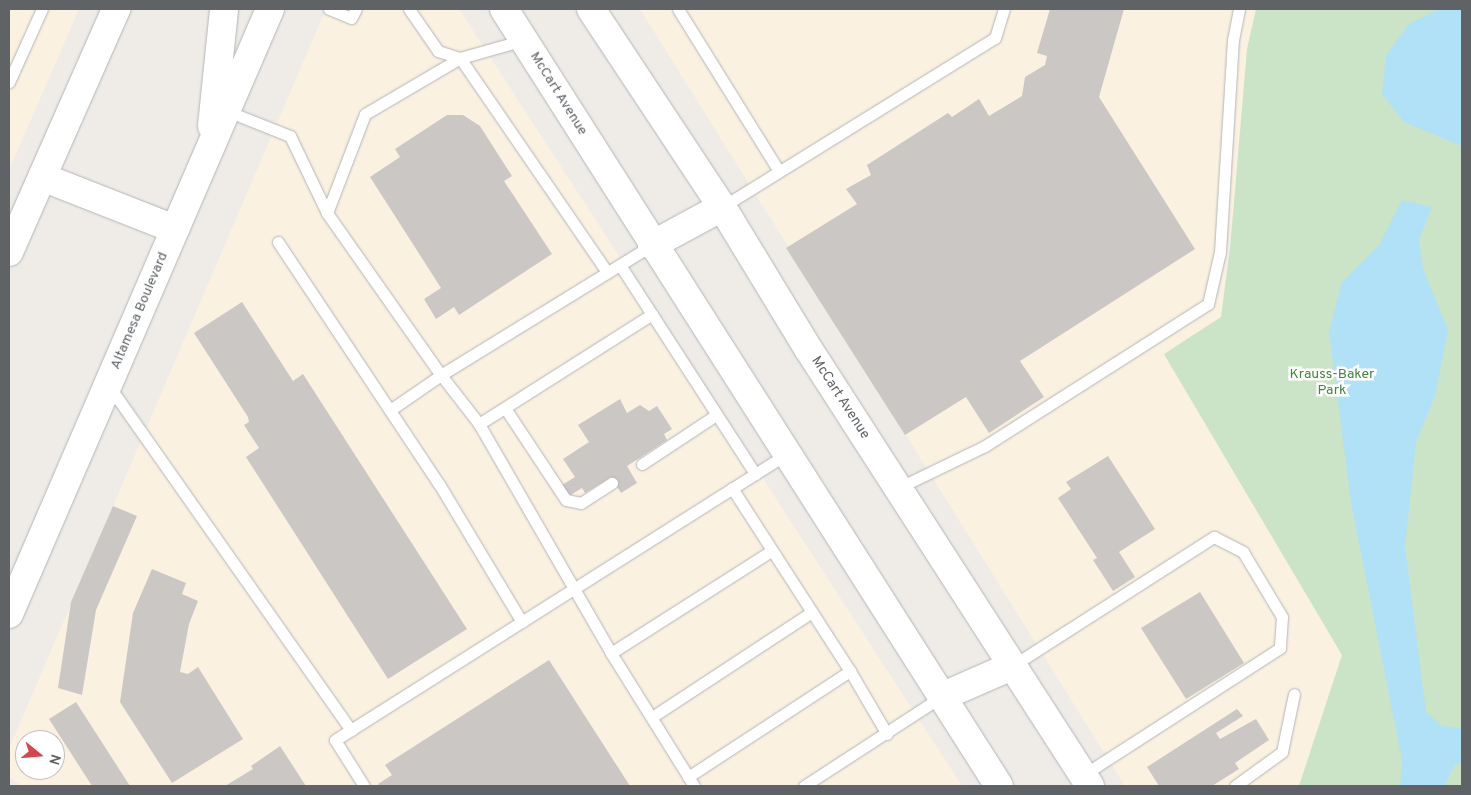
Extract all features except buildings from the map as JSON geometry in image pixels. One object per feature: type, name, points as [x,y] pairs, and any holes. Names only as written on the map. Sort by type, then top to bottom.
[{"type":"main road","points":[[9,252],[116,9]]},
{"type":"main road","points":[[210,150],[224,9]]},
{"type":"main road","name":"Altamesa Boulevard","points":[[9,614],[270,9]]},
{"type":"main road","name":"McCart Avenue","points":[[504,9],[786,455],[999,786]]},
{"type":"main road","name":"McCart Avenue","points":[[591,9],[722,207],[809,350],[1087,780]]},
{"type":"main road","points":[[42,177],[175,229]]},
{"type":"main road","points":[[652,244],[722,207]]},
{"type":"main road","points":[[941,696],[1012,666]]},
{"type":"lane","points":[[9,82],[42,9]]},
{"type":"lane","points":[[329,9],[350,18],[356,9]]},
{"type":"lane","points":[[410,9],[438,51],[460,58],[607,272]]},
{"type":"lane","points":[[678,9],[779,171]]},
{"type":"lane","points":[[722,207],[995,38],[1004,9]]},
{"type":"lane","points":[[898,488],[984,446],[1208,304],[1220,252],[1233,40],[1240,9]]},
{"type":"lane","points":[[327,213],[365,114],[460,58],[524,40]]},
{"type":"lane","points":[[227,110],[290,136],[327,213],[441,375],[479,424],[611,653],[691,781],[850,671]]},
{"type":"lane","points":[[278,242],[390,410],[522,622]]},
{"type":"lane","points":[[390,410],[441,375],[652,244]]},
{"type":"lane","points":[[620,265],[755,474]]},
{"type":"lane","points":[[479,424],[652,314]]},
{"type":"lane","points":[[108,385],[351,730]]},
{"type":"lane","points":[[505,408],[566,500],[582,503],[612,483]]},
{"type":"lane","points":[[642,464],[716,415]]},
{"type":"lane","points":[[364,786],[335,740],[786,455]]},
{"type":"lane","points":[[732,488],[850,671],[887,734]]},
{"type":"lane","points":[[1012,666],[1214,537],[1243,552],[1282,616],[1280,648],[1087,780]]},
{"type":"lane","points":[[611,653],[771,551]]},
{"type":"lane","points":[[652,716],[812,612]]},
{"type":"lane","points":[[1235,786],[1282,752],[1294,694]]},
{"type":"lane","points":[[804,786],[887,734],[941,696]]},
{"type":"shaded area","points":[[9,9],[79,9],[9,170]]},
{"type":"shaded area","points":[[326,9],[459,9],[962,786],[24,786],[9,778],[9,749],[15,735],[15,780],[65,780],[65,730],[17,730]]},
{"type":"shaded area","points":[[640,9],[1257,9],[1221,317],[1164,355],[1342,655],[1299,786],[1125,786]]},
{"type":"green space","name":"Krauss-Baker Park","points":[[1256,9],[1462,9],[1462,786],[1299,786],[1342,655],[1164,354],[1221,317],[1230,249],[1247,49]]},
{"type":"water","points":[[1439,9],[1462,9],[1462,146],[1404,122],[1382,94],[1386,55],[1409,24]]},
{"type":"water","points":[[1402,200],[1432,207],[1419,240],[1423,269],[1448,330],[1435,396],[1416,442],[1405,546],[1426,712],[1442,726],[1462,728],[1462,762],[1455,765],[1444,786],[1400,786],[1402,760],[1351,503],[1329,331],[1342,282],[1379,245]]}]
